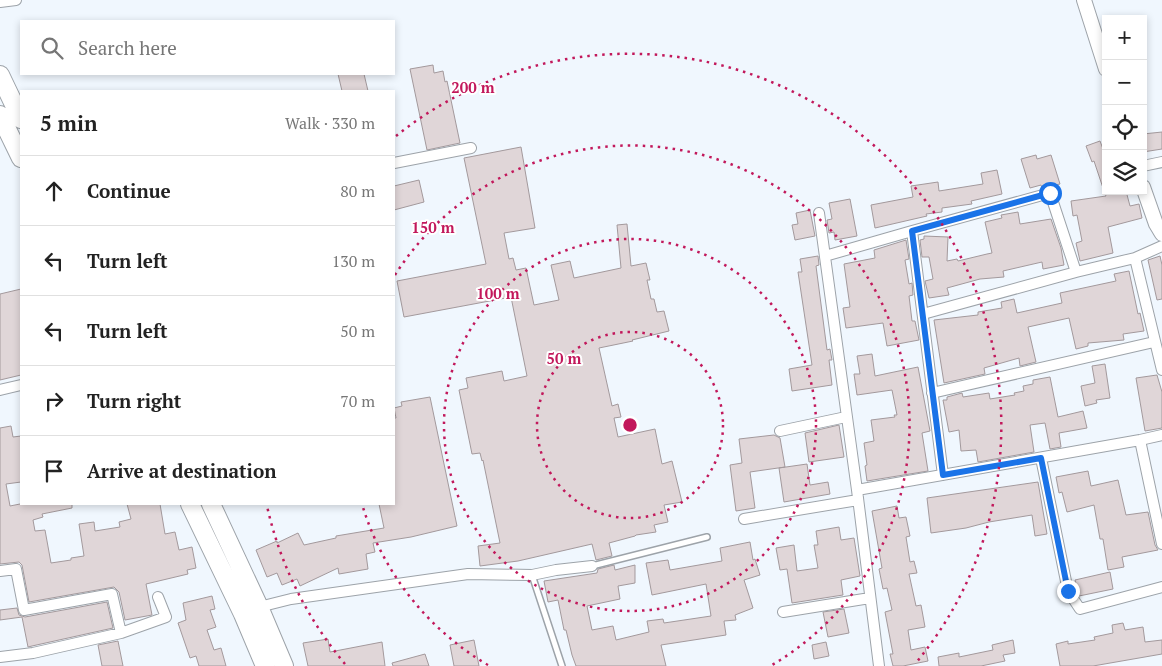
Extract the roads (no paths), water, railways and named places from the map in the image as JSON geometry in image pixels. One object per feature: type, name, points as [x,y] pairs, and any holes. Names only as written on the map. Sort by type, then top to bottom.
[{"type":"highway","points":[[0,75],[18,111]]},
{"type":"highway","points":[[0,115],[20,156]]},
{"type":"highway","points":[[190,505],[243,614],[265,666]]},
{"type":"highway","points":[[211,505],[284,666]]},
{"type":"highway","points":[[243,614],[259,607]]},
{"type":"street","points":[[0,2],[16,0]]},
{"type":"street","points":[[1084,0],[1103,60]]},
{"type":"street","points":[[395,163],[471,148]]},
{"type":"street","points":[[1147,165],[1162,162]]},
{"type":"street","points":[[825,256],[1050,193],[1076,272]]},
{"type":"street","points":[[1146,195],[1156,224],[1162,234]]},
{"type":"street","points":[[819,213],[879,666]]},
{"type":"street","points":[[912,231],[943,475]]},
{"type":"street","points":[[923,314],[1076,272],[1136,258],[1162,246]]},
{"type":"street","points":[[1136,258],[1162,370]]},
{"type":"street","points":[[932,393],[1154,342]]},
{"type":"street","points":[[0,390],[20,385]]},
{"type":"street","points":[[780,431],[846,417]]},
{"type":"street","points":[[744,519],[943,475],[1162,435]]},
{"type":"street","points":[[1140,440],[1162,544]]},
{"type":"street","points":[[1041,458],[1068,591],[1080,610],[1162,587]]},
{"type":"street","points":[[259,607],[291,599],[468,574],[532,575],[592,566]]},
{"type":"street","points":[[0,571],[16,569],[24,610],[112,594],[122,634]]},
{"type":"street","points":[[0,657],[33,653],[122,634],[166,618],[158,597]]},
{"type":"street","points":[[783,612],[870,598]]},
{"type":"lane","points":[[592,566],[707,537]]},
{"type":"lane","points":[[532,575],[562,666]]}]
